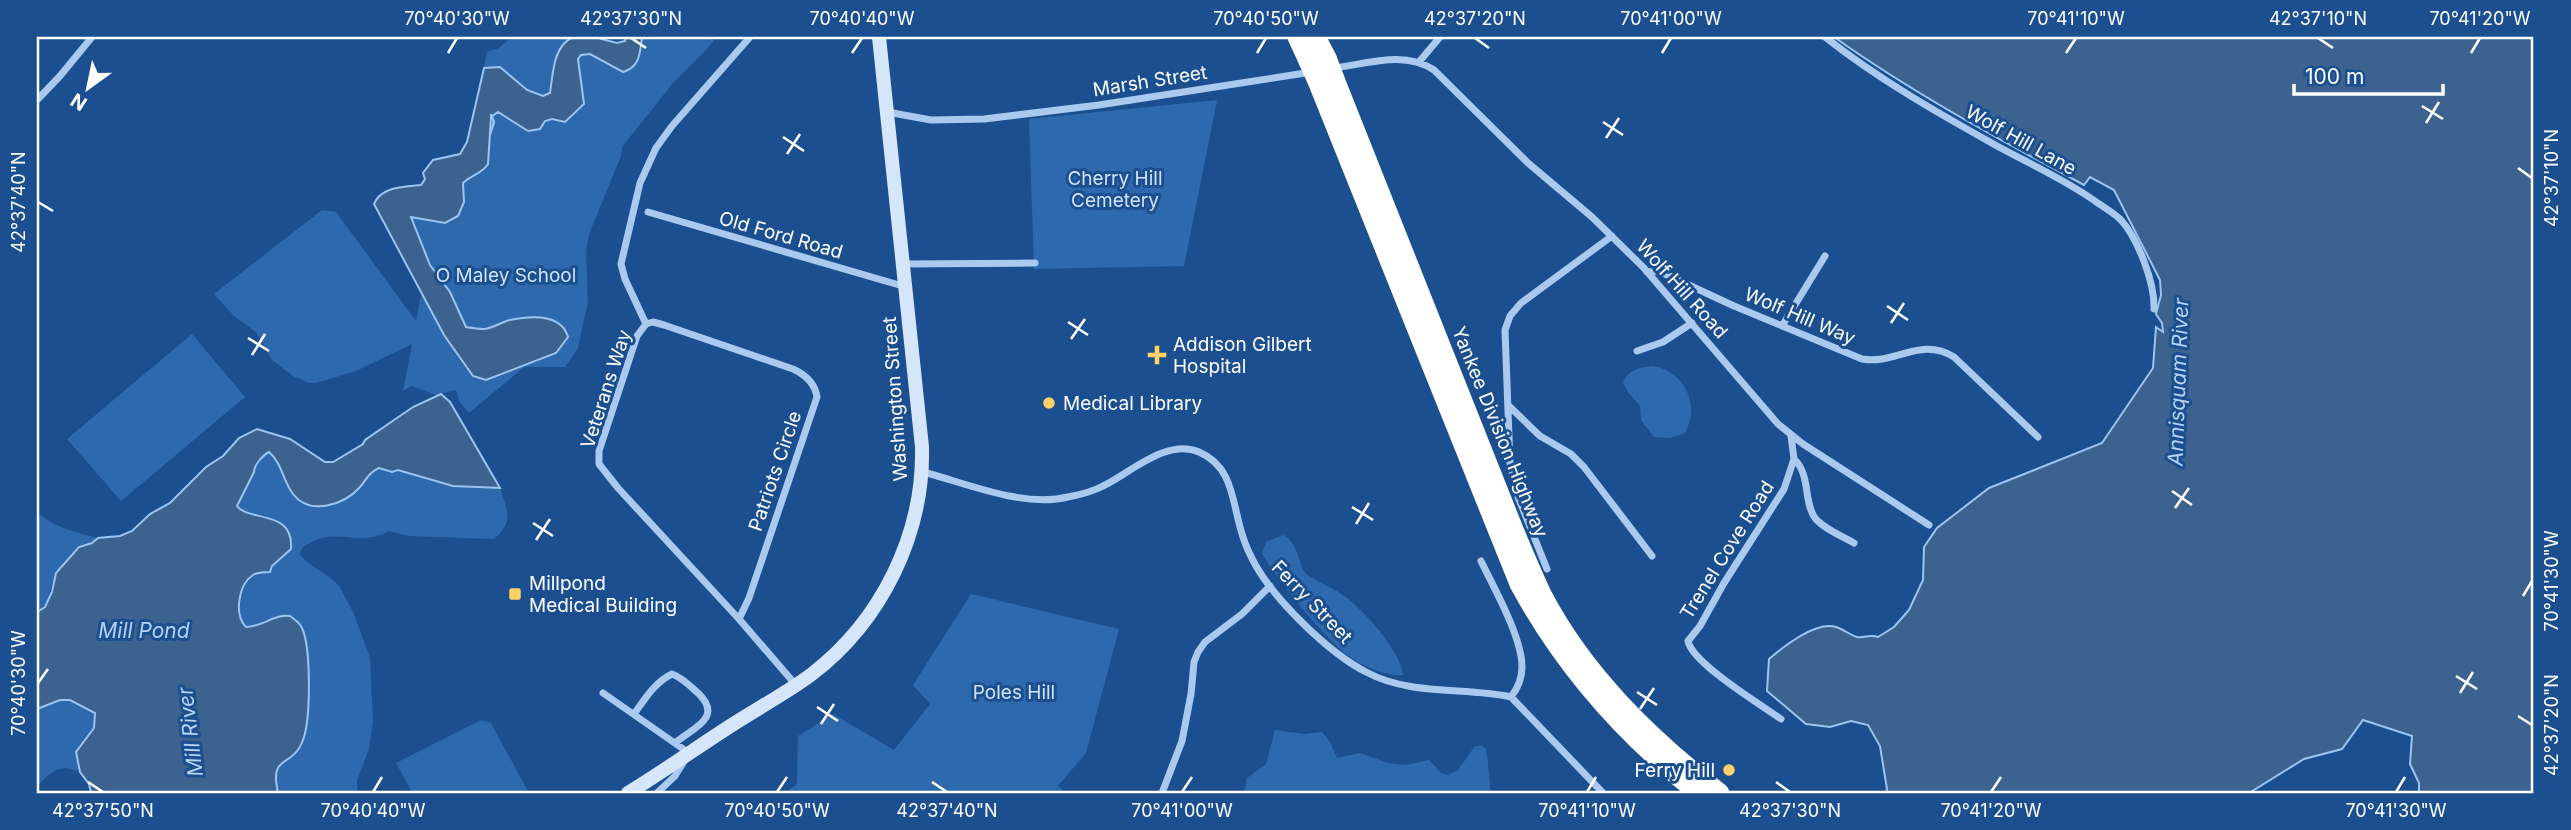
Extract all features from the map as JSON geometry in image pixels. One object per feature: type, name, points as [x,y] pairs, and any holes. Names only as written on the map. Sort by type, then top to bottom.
[{"type":"highway","name":"Yankee Division Highway","points":[[1297,37],[1317,60],[1326,80],[1543,595],[1573,644],[1611,694],[1660,743],[1720,793]]},
{"type":"highway","name":"Yankee Division Highway","points":[[1316,37],[1317,60]]},
{"type":"highway","name":"Yankee Division Highway","points":[[1326,80],[1504,552],[1528,600],[1567,661],[1613,717],[1650,753],[1698,793]]},
{"type":"main road","name":"Washington Street","points":[[628,793],[811,675],[855,636],[881,599],[908,541],[921,490],[921,434],[878,37]]},
{"type":"street","points":[[37,100],[92,37]]},
{"type":"street","name":"Veterans Way","points":[[739,619],[627,498],[599,464],[599,451],[637,336],[646,324],[621,264],[640,183],[656,148],[672,126],[750,37]]},
{"type":"street","points":[[1419,62],[1440,37]]},
{"type":"street","name":"Wolf Hill Lane","points":[[1825,37],[1907,94],[2067,183],[2115,215],[2124,225],[2147,271],[2155,298],[2154,309]]},
{"type":"street","name":"Marsh Street","points":[[885,111],[932,120],[984,119],[1099,105],[1399,59],[1419,62]]},
{"type":"street","name":"Wolf Hill Road","points":[[1419,62],[1439,74],[1528,163],[1612,236],[1692,323],[1768,414],[1791,435],[1929,525]]},
{"type":"street","name":"Old Ford Road","points":[[648,212],[906,287]]},
{"type":"street","points":[[1547,569],[1512,475],[1508,448],[1505,330],[1510,316],[1538,288],[1612,236]]},
{"type":"street","points":[[1782,326],[1825,256]]},
{"type":"street","points":[[903,264],[1035,263]]},
{"type":"street","name":"Wolf Hill Way","points":[[1647,272],[1663,273],[1734,306],[1867,360],[1928,348],[1944,352],[1954,357],[2038,437]]},
{"type":"street","name":"Patriots Circle","points":[[646,324],[653,322],[664,325],[793,369],[806,376],[816,390],[817,397],[809,422],[749,598],[739,619]]},
{"type":"street","points":[[1637,351],[1663,342],[1692,323]]},
{"type":"street","points":[[1509,406],[1540,436],[1571,454],[1584,467],[1653,556]]},
{"type":"street","name":"Trenel Cove Road","points":[[1781,719],[1702,662],[1689,649],[1688,640],[1700,626],[1724,583],[1779,499],[1794,459],[1791,435]]},
{"type":"street","name":"Ferry Street","points":[[923,472],[1018,497],[1054,500],[1096,490],[1164,452],[1181,448],[1198,451],[1222,468],[1230,485],[1243,539],[1257,567],[1270,586],[1329,647],[1366,672],[1394,683],[1426,689],[1511,697]]},
{"type":"street","points":[[1794,459],[1801,467],[1813,515],[1854,543]]},
{"type":"street","points":[[1481,561],[1519,647],[1522,668],[1517,689],[1511,697],[1603,793]]},
{"type":"street","points":[[1162,793],[1182,741],[1194,662],[1198,652],[1205,642],[1242,614],[1270,586]]},
{"type":"street","points":[[739,619],[795,684]]},
{"type":"street","points":[[634,714],[665,677],[672,674],[685,681],[706,701],[710,709],[708,716],[676,743]]},
{"type":"street","points":[[603,693],[689,753],[674,776],[657,793]]},
{"type":"green space","points":[[512,37],[573,37],[566,41],[557,54],[549,93],[542,96],[527,90],[500,67],[484,68],[487,52],[499,48]]},
{"type":"green space","name":"O Maley School","points":[[642,37],[716,37],[673,83],[622,147],[621,156],[589,234],[586,252],[588,301],[578,348],[565,367],[524,367],[469,413],[459,401],[456,390],[436,395],[411,386],[403,391],[412,344],[356,371],[309,383],[293,376],[272,360],[256,332],[234,316],[214,294],[322,210],[336,212],[416,321],[420,299],[434,271],[411,217],[445,223],[464,202],[462,183],[488,164],[491,117],[498,111],[521,125],[551,119],[565,122],[584,104],[578,59],[581,54],[590,54],[622,72],[641,51]]},
{"type":"green space","name":"Cherry Hill Cemetery","points":[[1217,100],[1184,266],[1034,269],[1029,119]]},
{"type":"green space","points":[[192,334],[245,397],[121,501],[67,439]]},
{"type":"green space","points":[[1652,366],[1673,374],[1686,390],[1691,411],[1685,433],[1670,438],[1654,437],[1641,420],[1640,406],[1623,382],[1635,370]]},
{"type":"green space","points":[[270,452],[290,490],[361,486],[364,480],[379,468],[392,472],[398,470],[453,486],[500,488],[507,509],[505,527],[494,539],[408,536],[389,531],[366,538],[325,537],[302,548],[300,555],[340,587],[354,614],[370,658],[373,721],[369,749],[357,781],[358,793],[278,793],[276,770],[294,756],[305,733],[310,687],[303,631],[299,623],[290,616],[246,627],[240,615],[241,596],[248,582],[281,559],[281,525],[266,516],[241,511],[237,506],[255,468]]},
{"type":"green space","points":[[37,512],[58,526],[98,538],[79,548],[65,563],[54,579],[47,601],[37,612]]},
{"type":"green space","points":[[1283,535],[1295,547],[1306,574],[1349,600],[1379,630],[1401,665],[1403,675],[1382,672],[1352,659],[1301,607],[1262,553],[1266,542]]},
{"type":"green space","name":"Poles Hill","points":[[971,594],[1119,629],[1086,753],[1058,786],[1066,793],[785,793],[797,784],[798,736],[833,714],[894,750],[930,704],[913,685]]},
{"type":"green space","points":[[60,700],[70,700],[95,713],[94,728],[76,752],[79,769],[59,769],[37,786],[37,709]]},
{"type":"green space","points":[[481,720],[491,723],[529,793],[412,792],[396,763]]},
{"type":"green space","points":[[1275,730],[1304,734],[1322,732],[1337,758],[1360,753],[1388,763],[1406,765],[1429,760],[1441,773],[1447,775],[1458,770],[1475,746],[1482,746],[1487,754],[1491,793],[1244,793],[1247,778],[1266,764]]},
{"type":"water","points":[[573,37],[594,37],[617,43],[625,41],[626,37],[642,37],[640,54],[633,67],[623,72],[590,54],[581,55],[578,59],[584,104],[565,122],[552,119],[545,121],[540,129],[528,131],[498,112],[491,117],[488,164],[463,183],[464,202],[458,216],[445,223],[411,217],[430,265],[450,292],[466,327],[486,329],[510,320],[544,318],[559,324],[568,337],[556,353],[486,380],[473,376],[444,335],[374,204],[377,198],[388,191],[421,185],[425,179],[423,173],[433,160],[460,154],[467,142],[484,68],[500,67],[527,90],[543,96],[550,93],[553,69],[561,47]]},
{"type":"water","name":"Annisquam River","points":[[1834,37],[2534,37],[2534,793],[2419,793],[2419,783],[2410,764],[2412,736],[2363,720],[2342,749],[2304,759],[2249,793],[1886,793],[1880,746],[1868,725],[1851,721],[1830,727],[1806,724],[1767,691],[1769,659],[1810,631],[1828,626],[1857,637],[1878,637],[1894,627],[1909,610],[1923,580],[1924,547],[1937,528],[1989,488],[2102,443],[2153,368],[2156,327],[2163,332],[2162,323],[2156,314],[2161,295],[2160,280],[2114,190],[2090,177],[2084,185],[1956,115]]},
{"type":"water","name":"Mill Pond","points":[[441,394],[450,402],[500,488],[453,486],[398,470],[392,472],[379,468],[345,499],[327,505],[308,505],[293,494],[277,461],[269,452],[257,463],[237,506],[251,514],[270,518],[286,528],[291,549],[272,566],[270,572],[257,573],[248,580],[239,600],[242,622],[246,627],[290,616],[302,628],[307,651],[309,700],[306,730],[298,749],[279,766],[276,780],[278,793],[91,793],[89,784],[80,772],[76,752],[94,728],[95,713],[70,700],[60,700],[37,709],[37,612],[45,607],[56,573],[79,547],[98,538],[120,536],[132,531],[150,514],[170,503],[206,467],[223,456],[239,438],[257,429],[290,439],[325,462],[333,462],[363,444],[413,407]]},
{"type":"waterway","name":"Mill River","points":[[490,134],[494,122],[491,115]]},
{"type":"place","name":"Addison Gilbert Hospital","points":[[1157,355]]},
{"type":"place","name":"Medical Library","points":[[1049,403]]},
{"type":"place","name":"Millpond Medical Building","points":[[515,594]]},
{"type":"place","name":"Ferry Hill","points":[[1729,770]]}]
